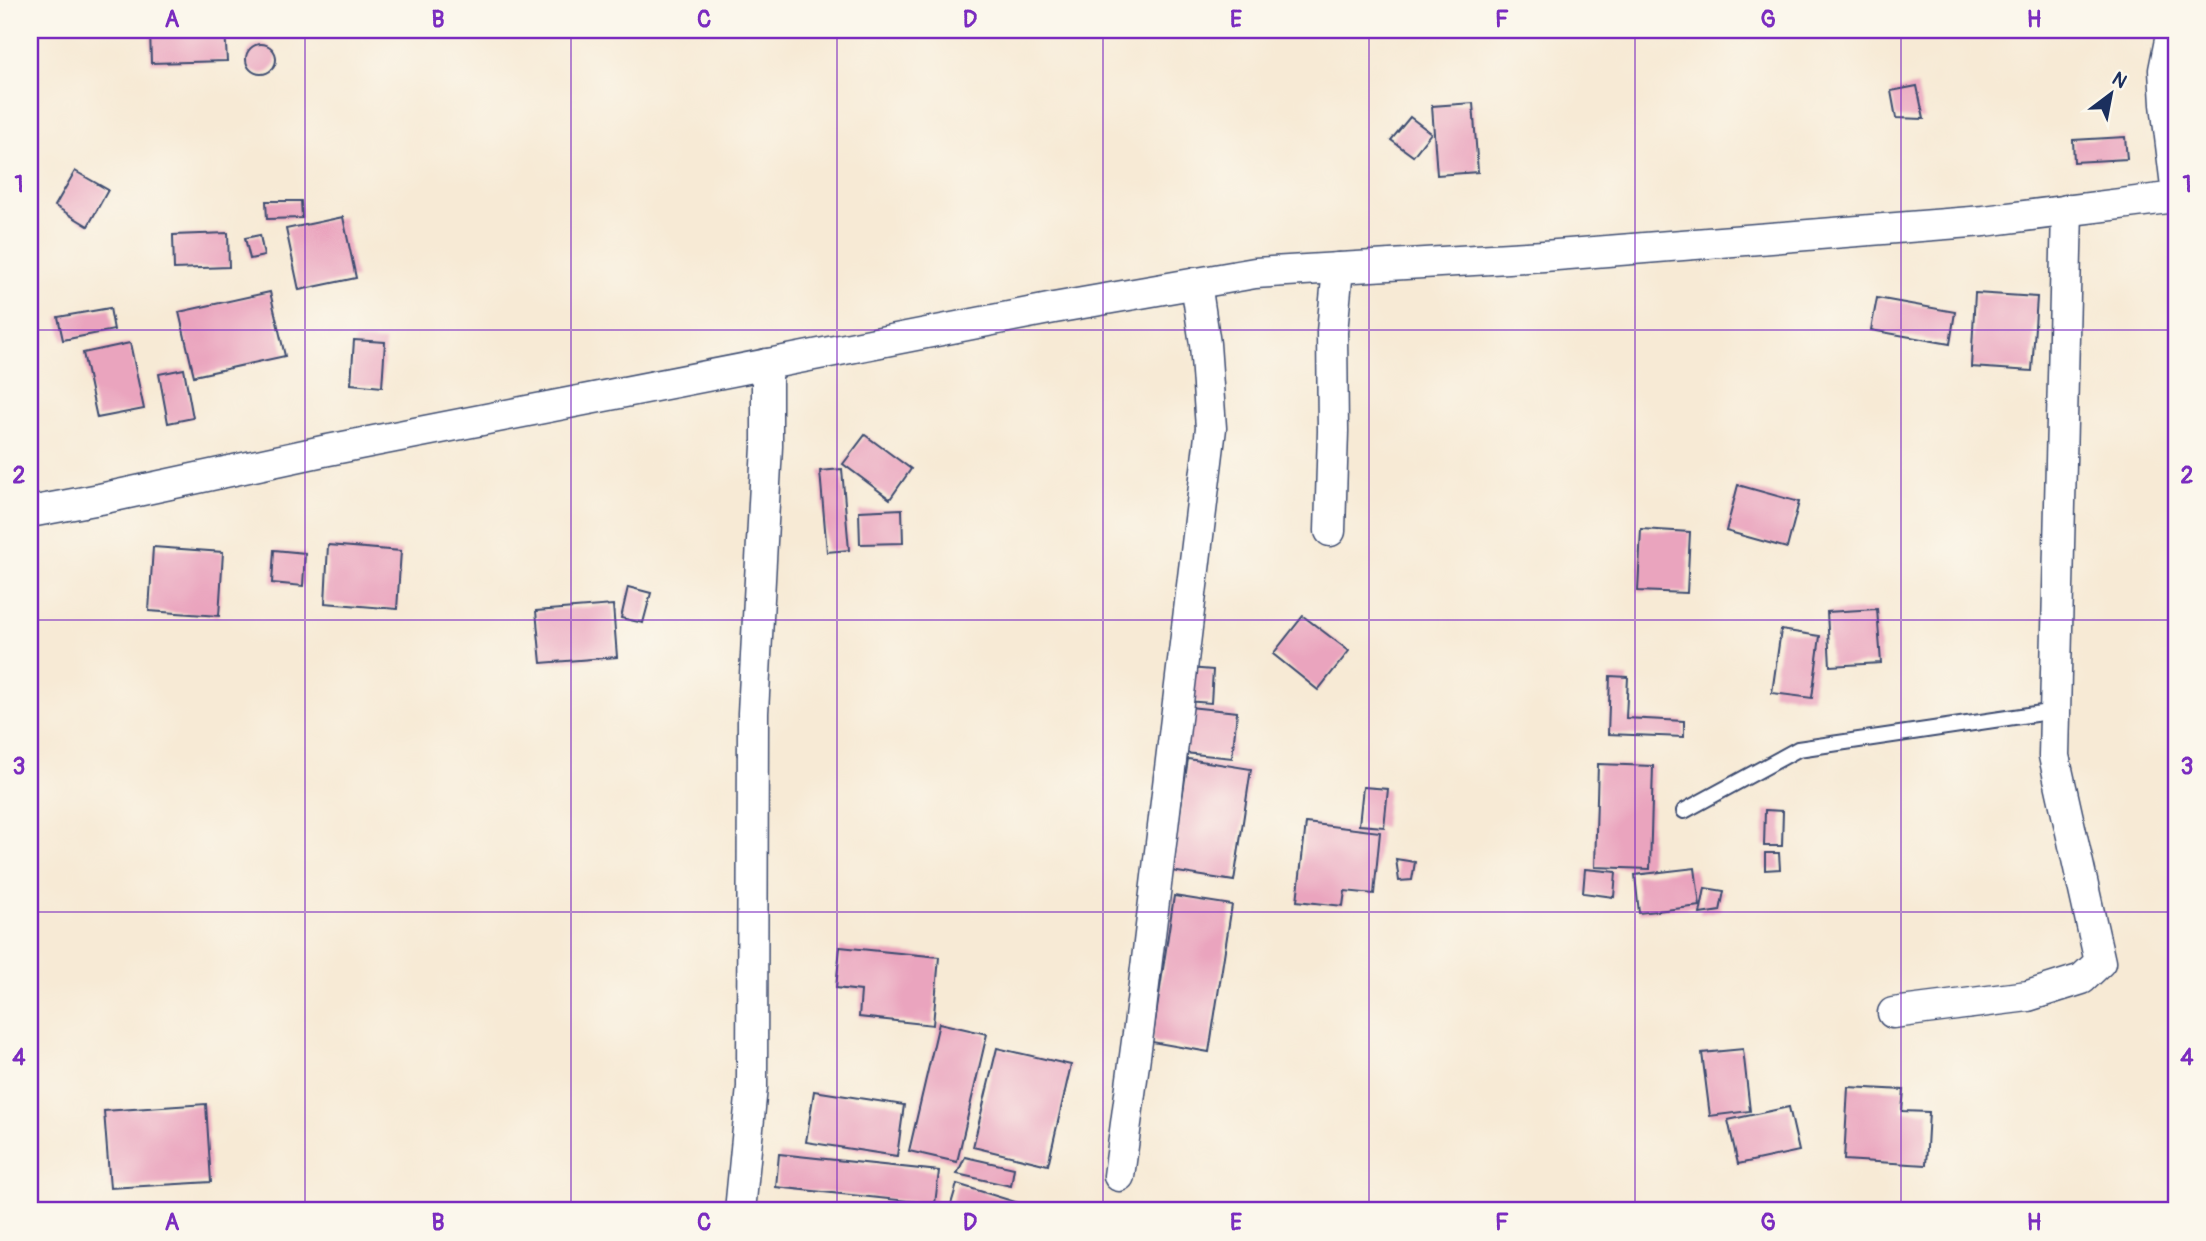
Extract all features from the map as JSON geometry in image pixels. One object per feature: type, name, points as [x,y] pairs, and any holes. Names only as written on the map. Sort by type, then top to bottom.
[{"type":"street","points":[[2172,30],[2165,70],[2166,104],[2176,186]]},
{"type":"street","points":[[30,512],[1054,308],[1255,273],[1557,255],[1984,221],[2176,197]]},
{"type":"street","points":[[1893,1013],[2028,996],[2082,979],[2100,962],[2054,756],[2067,210]]},
{"type":"street","points":[[1329,531],[1333,431],[1332,332],[1338,268]]},
{"type":"street","points":[[1119,1175],[1211,428],[1205,344],[1196,283]]},
{"type":"street","points":[[740,1211],[751,1087],[753,713],[767,446],[767,364]]},
{"type":"lane","points":[[1684,811],[1798,749],[2055,711]]},
{"type":"building","points":[[150,30],[225,30],[227,61],[151,63]]},
{"type":"building","points":[[241,30],[266,30],[259,35],[249,36]]},
{"type":"building","points":[[261,44],[271,49],[276,59],[271,69],[261,74],[251,69],[246,59],[251,49]]},
{"type":"building","points":[[1917,86],[1924,119],[1896,118],[1891,91]]},
{"type":"building","points":[[1473,103],[1478,172],[1437,175],[1432,106]]},
{"type":"building","points":[[1410,117],[1431,133],[1413,156],[1391,140]]},
{"type":"building","points":[[2125,137],[2127,159],[2074,162],[2073,140]]},
{"type":"building","points":[[75,171],[108,190],[88,226],[55,206]]},
{"type":"building","points":[[266,201],[301,201],[302,218],[267,219]]},
{"type":"building","points":[[343,217],[356,278],[299,290],[286,229]]},
{"type":"building","points":[[228,233],[229,267],[174,269],[173,235]]},
{"type":"building","points":[[260,235],[264,256],[250,259],[245,238]]},
{"type":"building","points":[[270,292],[285,356],[194,376],[179,312]]},
{"type":"building","points":[[1975,293],[2037,297],[2032,371],[1971,367]]},
{"type":"building","points":[[1877,298],[1955,312],[1950,344],[1871,330]]},
{"type":"building","points":[[110,308],[114,330],[63,340],[58,317]]},
{"type":"building","points":[[354,340],[385,342],[382,387],[351,384]]},
{"type":"building","points":[[130,343],[144,409],[97,418],[83,353]]},
{"type":"building","points":[[184,369],[193,418],[168,423],[159,374]]},
{"type":"building","points":[[865,435],[911,469],[890,499],[843,464]]},
{"type":"building","points":[[842,469],[849,550],[827,552],[820,471]]},
{"type":"building","points":[[1738,485],[1799,502],[1787,548],[1726,531]]},
{"type":"building","points":[[902,509],[903,543],[860,544],[859,511]]},
{"type":"building","points":[[1641,529],[1690,532],[1687,593],[1638,591]]},
{"type":"building","points":[[328,545],[401,551],[397,609],[325,603]]},
{"type":"building","points":[[153,547],[223,552],[219,616],[149,611]]},
{"type":"building","points":[[274,550],[305,553],[303,586],[272,583]]},
{"type":"building","points":[[628,587],[651,593],[643,623],[621,618]]},
{"type":"building","points":[[613,605],[617,657],[541,663],[536,611]]},
{"type":"building","points":[[1877,609],[1881,663],[1830,666],[1827,612]]},
{"type":"building","points":[[1303,616],[1349,651],[1318,690],[1273,654]]},
{"type":"building","points":[[1781,630],[1820,636],[1812,698],[1772,693]]},
{"type":"building","points":[[1188,668],[1213,670],[1211,703],[1186,701]]},
{"type":"building","points":[[1610,676],[1628,677],[1626,718],[1684,721],[1684,737],[1608,734]]},
{"type":"building","points":[[1189,707],[1237,712],[1232,758],[1185,753]]},
{"type":"building","points":[[1188,759],[1251,769],[1234,881],[1171,871]]},
{"type":"building","points":[[1598,764],[1653,766],[1650,869],[1595,867]]},
{"type":"building","points":[[1363,787],[1388,789],[1384,827],[1359,825]]},
{"type":"building","points":[[1765,810],[1783,811],[1782,846],[1764,846]]},
{"type":"building","points":[[1306,823],[1380,832],[1374,894],[1345,891],[1343,906],[1297,901]]},
{"type":"building","points":[[1765,853],[1779,853],[1780,869],[1765,870]]},
{"type":"building","points":[[1396,859],[1415,862],[1412,880],[1399,881]]},
{"type":"building","points":[[1695,868],[1700,906],[1639,913],[1635,875]]},
{"type":"building","points":[[1585,869],[1616,872],[1614,897],[1583,893]]},
{"type":"building","points":[[1705,888],[1724,891],[1720,911],[1700,914]]},
{"type":"building","points":[[1174,896],[1232,905],[1209,1052],[1152,1042]]},
{"type":"building","points":[[840,947],[939,957],[933,1025],[859,1017],[861,991],[836,988]]},
{"type":"building","points":[[939,1023],[987,1034],[957,1162],[909,1151]]},
{"type":"building","points":[[997,1048],[1071,1065],[1048,1165],[973,1147]]},
{"type":"building","points":[[1743,1049],[1750,1111],[1710,1116],[1702,1053]]},
{"type":"building","points":[[1848,1087],[1904,1090],[1902,1111],[1929,1112],[1926,1165],[1844,1160]]},
{"type":"building","points":[[814,1091],[904,1105],[897,1156],[806,1142]]},
{"type":"building","points":[[206,1104],[211,1182],[110,1188],[104,1111]]},
{"type":"building","points":[[1789,1107],[1799,1151],[1738,1164],[1728,1120]]},
{"type":"building","points":[[779,1154],[939,1171],[935,1204],[776,1187]]},
{"type":"building","points":[[965,1157],[1014,1168],[1011,1186],[957,1174]]},
{"type":"building","points":[[957,1184],[1025,1205],[1023,1211],[949,1211]]}]
